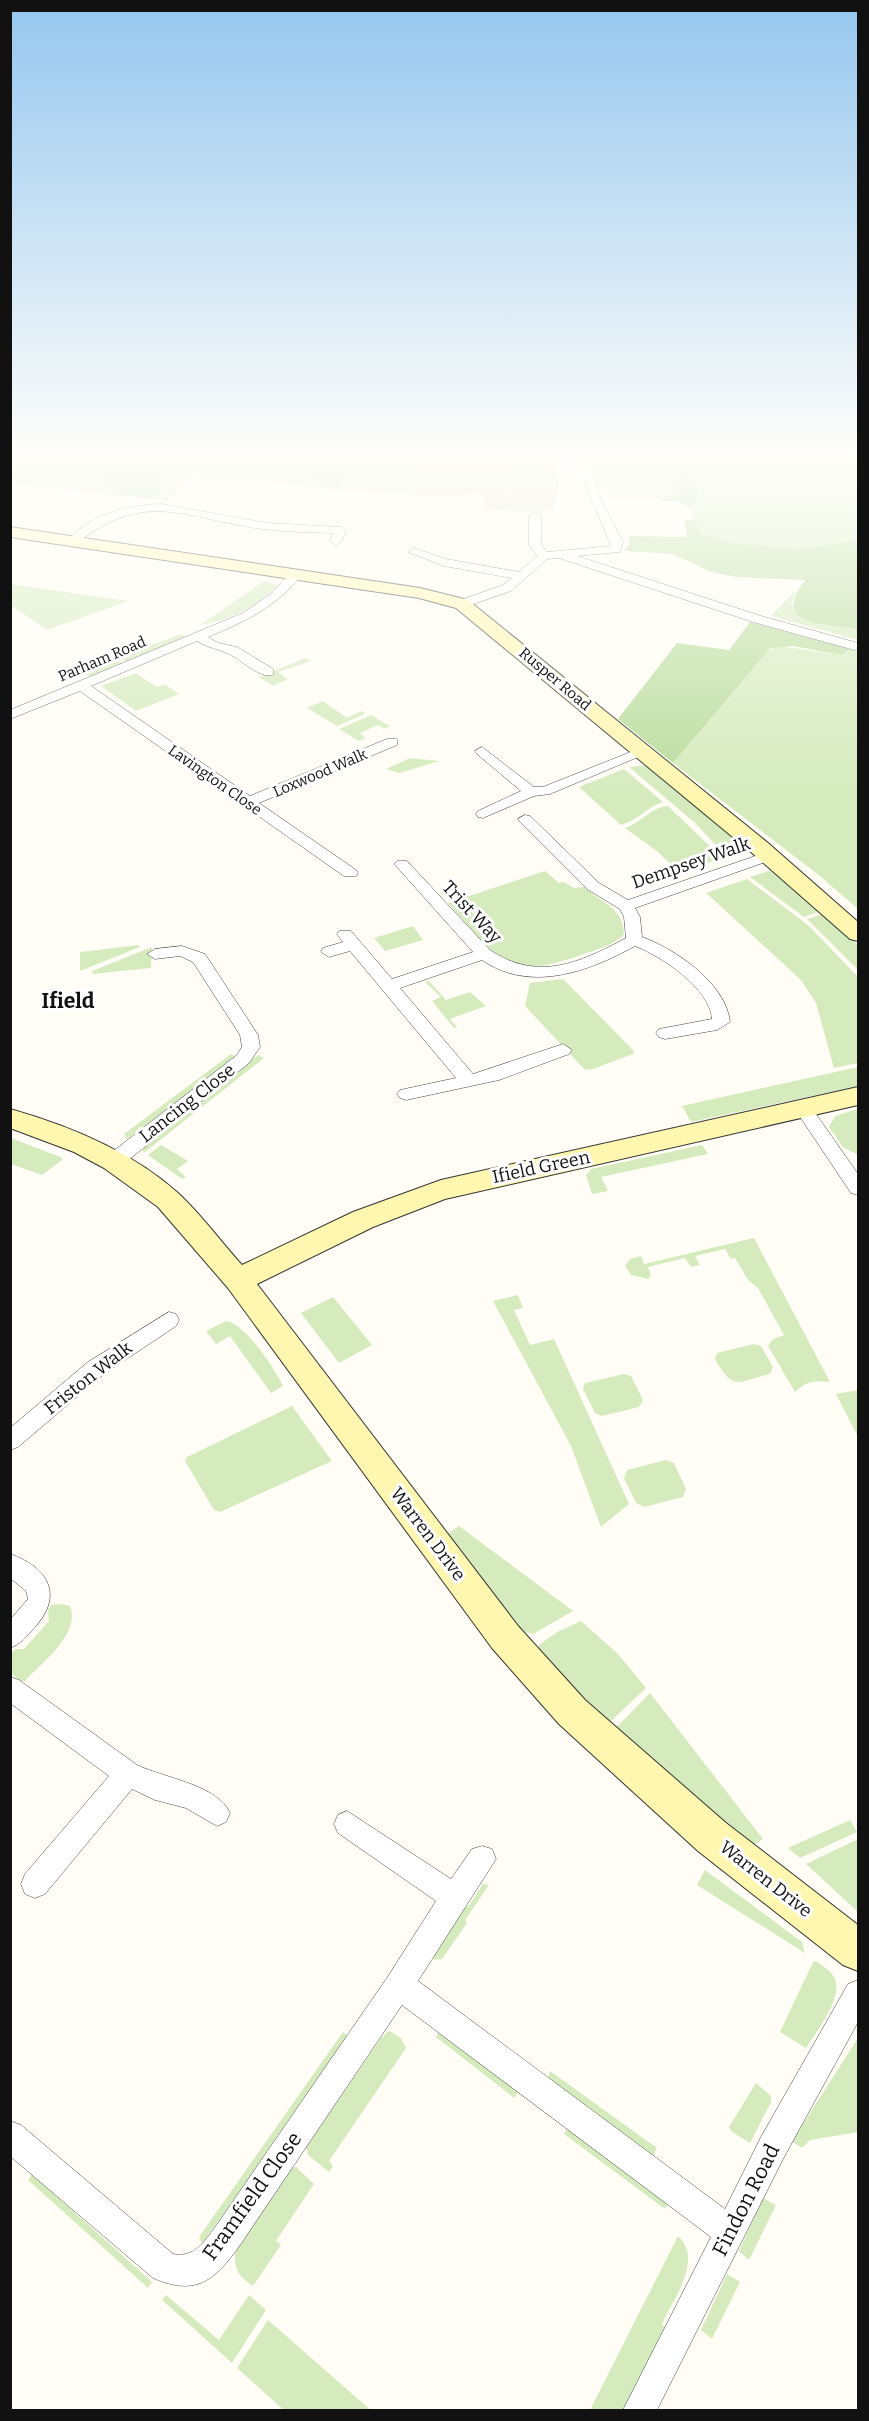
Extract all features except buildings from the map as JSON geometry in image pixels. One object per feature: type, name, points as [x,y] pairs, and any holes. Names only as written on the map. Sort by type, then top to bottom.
[{"type":"street","name":"Rusper Road","points":[[269,571],[420,593],[462,604],[769,856],[858,934]]},
{"type":"street","points":[[495,571],[523,576]]},
{"type":"street","points":[[462,604],[507,588],[528,571]]},
{"type":"street","points":[[609,571],[735,613],[858,648]]},
{"type":"street","name":"Parham Road","points":[[10,715],[199,637],[260,609],[282,591],[295,575]]},
{"type":"street","points":[[199,637],[214,646],[232,650],[268,672]]},
{"type":"street","name":"Lavington Close","points":[[82,686],[350,873]]},
{"type":"street","name":"Loxwood Walk","points":[[247,803],[392,742]]},
{"type":"street","points":[[482,751],[531,792]]},
{"type":"street","points":[[483,814],[531,792],[545,791],[643,752]]},
{"type":"street","points":[[525,819],[593,886],[626,906],[632,917],[634,940],[659,949],[671,957],[707,992],[722,1015],[721,1022],[717,1024],[666,1033]]},
{"type":"street","name":"Dempsey Walk","points":[[626,906],[769,856]]},
{"type":"street","name":"Trist Way","points":[[402,864],[492,962],[513,971],[542,973],[558,971],[619,949],[634,940]]},
{"type":"street","points":[[329,952],[349,939],[470,1082]]},
{"type":"street","name":"Lancing Close","points":[[114,1161],[243,1059],[251,1047],[249,1035],[200,958],[182,951],[154,954]]},
{"type":"street","points":[[390,986],[484,954]]},
{"type":"street","points":[[406,1094],[470,1082],[511,1070],[563,1050]]},
{"type":"street","name":"Ifield Green","points":[[238,1280],[405,1201],[499,1175],[858,1096]]},
{"type":"street","points":[[803,1108],[858,1188]]},
{"type":"street","name":"Warren Drive","points":[[10,1118],[55,1133],[114,1161],[168,1200],[238,1280],[505,1637],[572,1712],[703,1829],[858,1950]]},
{"type":"street","name":"Friston Walk","points":[[10,1441],[96,1368],[169,1320]]},
{"type":"street","points":[[10,1564],[34,1580],[41,1590],[42,1597],[36,1609],[10,1637]]},
{"type":"street","points":[[10,1688],[128,1774],[155,1787],[192,1797],[217,1813]]},
{"type":"street","points":[[36,1884],[128,1774]]},
{"type":"street","points":[[347,1824],[454,1897]]},
{"type":"street","name":"Framfield Close","points":[[10,2136],[164,2267],[180,2273],[197,2270],[211,2258],[227,2237],[399,1985],[454,1897],[482,1859]]},
{"type":"street","points":[[399,1985],[729,2231]]},
{"type":"street","name":"Findon Road","points":[[640,2410],[729,2231],[858,1994]]},
{"type":"green space","points":[[709,571],[858,571],[858,629],[813,623],[797,615],[794,600],[805,580],[736,577]]},
{"type":"green space","points":[[264,581],[278,585],[261,600],[242,612],[200,625]]},
{"type":"green space","points":[[10,584],[128,601],[47,630],[11,605]]},
{"type":"green space","points":[[795,591],[792,604],[858,629],[858,640],[771,616]]},
{"type":"green space","points":[[750,622],[849,649],[842,655],[793,646],[770,648],[673,763],[618,719],[677,643],[729,650]]},
{"type":"green space","points":[[182,634],[185,637],[128,663],[118,656]]},
{"type":"green space","points":[[779,646],[842,655],[849,649],[858,652],[858,909],[820,876],[673,763],[764,652]]},
{"type":"green space","points":[[114,658],[124,664],[92,678],[78,670]]},
{"type":"green space","points":[[306,658],[311,661],[278,672],[288,679],[273,686],[259,677]]},
{"type":"green space","points":[[136,673],[157,687],[164,684],[179,694],[136,711],[101,686]]},
{"type":"green space","points":[[323,701],[347,718],[361,711],[365,714],[337,726],[307,708]]},
{"type":"green space","points":[[371,715],[390,726],[384,729],[378,725],[360,733],[366,738],[359,741],[339,729]]},
{"type":"green space","points":[[410,758],[440,761],[399,773],[386,769]]},
{"type":"green space","points":[[646,765],[661,778],[666,777],[744,844],[745,852],[728,858],[694,822],[629,767]]},
{"type":"green space","points":[[624,769],[663,802],[621,825],[579,787]]},
{"type":"green space","points":[[668,806],[722,858],[680,873],[658,852],[625,828],[656,809]]},
{"type":"green space","points":[[772,870],[824,910],[804,917],[750,877]]},
{"type":"green space","points":[[545,871],[559,883],[564,882],[574,888],[584,887],[610,906],[620,918],[624,935],[602,948],[553,964],[516,965],[502,959],[490,949],[448,903]]},
{"type":"green space","points":[[747,879],[809,926],[858,977],[858,1063],[834,1068],[816,1003],[801,980],[706,893]]},
{"type":"green space","points":[[827,913],[858,945],[858,970],[807,919]]},
{"type":"green space","points":[[413,926],[423,940],[385,951],[374,938]]},
{"type":"green space","points":[[139,945],[140,947],[80,971],[80,952]]},
{"type":"green space","points":[[152,947],[151,968],[93,974],[92,971]]},
{"type":"green space","points":[[563,979],[634,1051],[633,1054],[590,1070],[584,1069],[525,1006],[530,983]]},
{"type":"green space","points":[[429,981],[446,1000],[470,992],[486,1006],[450,1019],[457,1027],[454,1028],[432,1001],[441,997],[425,982]]},
{"type":"green space","points":[[231,1054],[237,1057],[127,1139],[124,1134]]},
{"type":"green space","points":[[258,1055],[264,1058],[145,1152],[142,1151],[151,1140]]},
{"type":"green space","points":[[858,1067],[858,1086],[691,1122],[682,1106]]},
{"type":"green space","points":[[858,1109],[858,1155],[843,1147],[829,1127],[835,1116]]},
{"type":"green space","points":[[11,1138],[63,1158],[42,1175],[11,1164]]},
{"type":"green space","points":[[161,1145],[188,1161],[177,1169],[186,1177],[182,1179],[148,1155]]},
{"type":"green space","points":[[702,1145],[708,1154],[601,1177],[608,1191],[592,1194],[586,1175],[591,1169]]},
{"type":"green space","points":[[754,1238],[830,1382],[811,1382],[795,1392],[768,1346],[773,1339],[784,1335],[758,1288],[748,1280],[735,1258],[731,1259],[725,1249],[695,1256],[700,1265],[691,1267],[685,1258],[648,1267],[651,1275],[648,1279],[631,1275],[625,1266],[630,1259],[641,1256],[644,1264]]},
{"type":"green space","points":[[518,1295],[523,1308],[514,1310],[530,1345],[554,1339],[629,1504],[601,1527],[571,1446],[493,1301]]},
{"type":"green space","points":[[333,1297],[372,1345],[339,1363],[301,1313]]},
{"type":"green space","points":[[226,1321],[234,1324],[250,1338],[266,1358],[283,1386],[271,1393],[230,1336],[216,1344],[206,1331]]},
{"type":"green space","points":[[754,1344],[761,1346],[773,1367],[770,1374],[737,1382],[732,1380],[715,1359],[717,1353]]},
{"type":"green space","points":[[624,1374],[631,1376],[643,1400],[639,1407],[602,1416],[595,1413],[583,1389],[585,1383]]},
{"type":"green space","points":[[858,1390],[858,1437],[836,1394]]},
{"type":"green space","points":[[292,1406],[332,1461],[220,1512],[214,1510],[185,1461],[187,1457]]},
{"type":"green space","points":[[666,1460],[674,1463],[686,1489],[683,1497],[644,1507],[636,1503],[624,1478],[627,1470]]},
{"type":"green space","points":[[459,1526],[573,1611],[533,1634],[521,1631],[447,1534]]},
{"type":"green space","points":[[51,1605],[70,1606],[72,1616],[65,1637],[25,1681],[18,1681],[11,1672],[11,1654],[15,1649],[24,1649],[49,1621],[48,1610]]},
{"type":"green space","points":[[581,1621],[618,1654],[646,1688],[610,1722],[606,1721],[539,1651],[539,1645],[557,1632]]},
{"type":"green space","points":[[650,1693],[763,1839],[752,1846],[615,1729]]},
{"type":"green space","points":[[850,1820],[857,1832],[800,1858],[788,1848]]},
{"type":"green space","points":[[858,1839],[858,1912],[806,1864]]},
{"type":"green space","points":[[705,1870],[802,1942],[805,1953],[697,1885]]},
{"type":"green space","points":[[483,1884],[489,1885],[465,1920],[467,1923],[442,1959],[433,1960],[450,1921],[462,1909],[469,1906]]},
{"type":"green space","points":[[816,1961],[832,1974],[836,1982],[836,1991],[829,2012],[806,2048],[780,2032],[813,1962]]},
{"type":"green space","points":[[389,2031],[401,2038],[406,2048],[329,2161],[333,2166],[329,2172],[308,2155],[306,2147],[381,2038]]},
{"type":"green space","points":[[440,2031],[518,2092],[514,2098],[436,2037]]},
{"type":"green space","points":[[343,2032],[349,2037],[202,2244],[199,2237]]},
{"type":"green space","points":[[858,2038],[858,2132],[810,2140],[802,2148],[792,2141]]},
{"type":"green space","points":[[550,2071],[657,2148],[653,2156],[548,2079]]},
{"type":"green space","points":[[756,2083],[771,2096],[771,2102],[750,2143],[732,2132],[729,2127]]},
{"type":"green space","points":[[568,2127],[669,2202],[665,2209],[564,2134]]},
{"type":"green space","points":[[296,2167],[314,2184],[276,2241],[281,2245],[253,2286],[237,2270],[235,2256],[237,2248],[250,2225],[290,2168]]},
{"type":"green space","points":[[32,2174],[152,2282],[148,2288],[28,2180]]},
{"type":"green space","points":[[763,2198],[776,2205],[749,2260],[739,2251]]},
{"type":"green space","points":[[678,2236],[685,2245],[688,2256],[684,2279],[662,2324],[667,2331],[628,2410],[590,2410]]},
{"type":"green space","points":[[727,2274],[740,2282],[712,2339],[701,2330]]},
{"type":"green space","points":[[166,2295],[219,2340],[249,2295],[266,2310],[232,2363],[162,2300]]},
{"type":"green space","points":[[268,2320],[371,2410],[284,2410],[237,2368]]},
{"type":"district","name":"Ifield","points":[[68,1001]]}]
